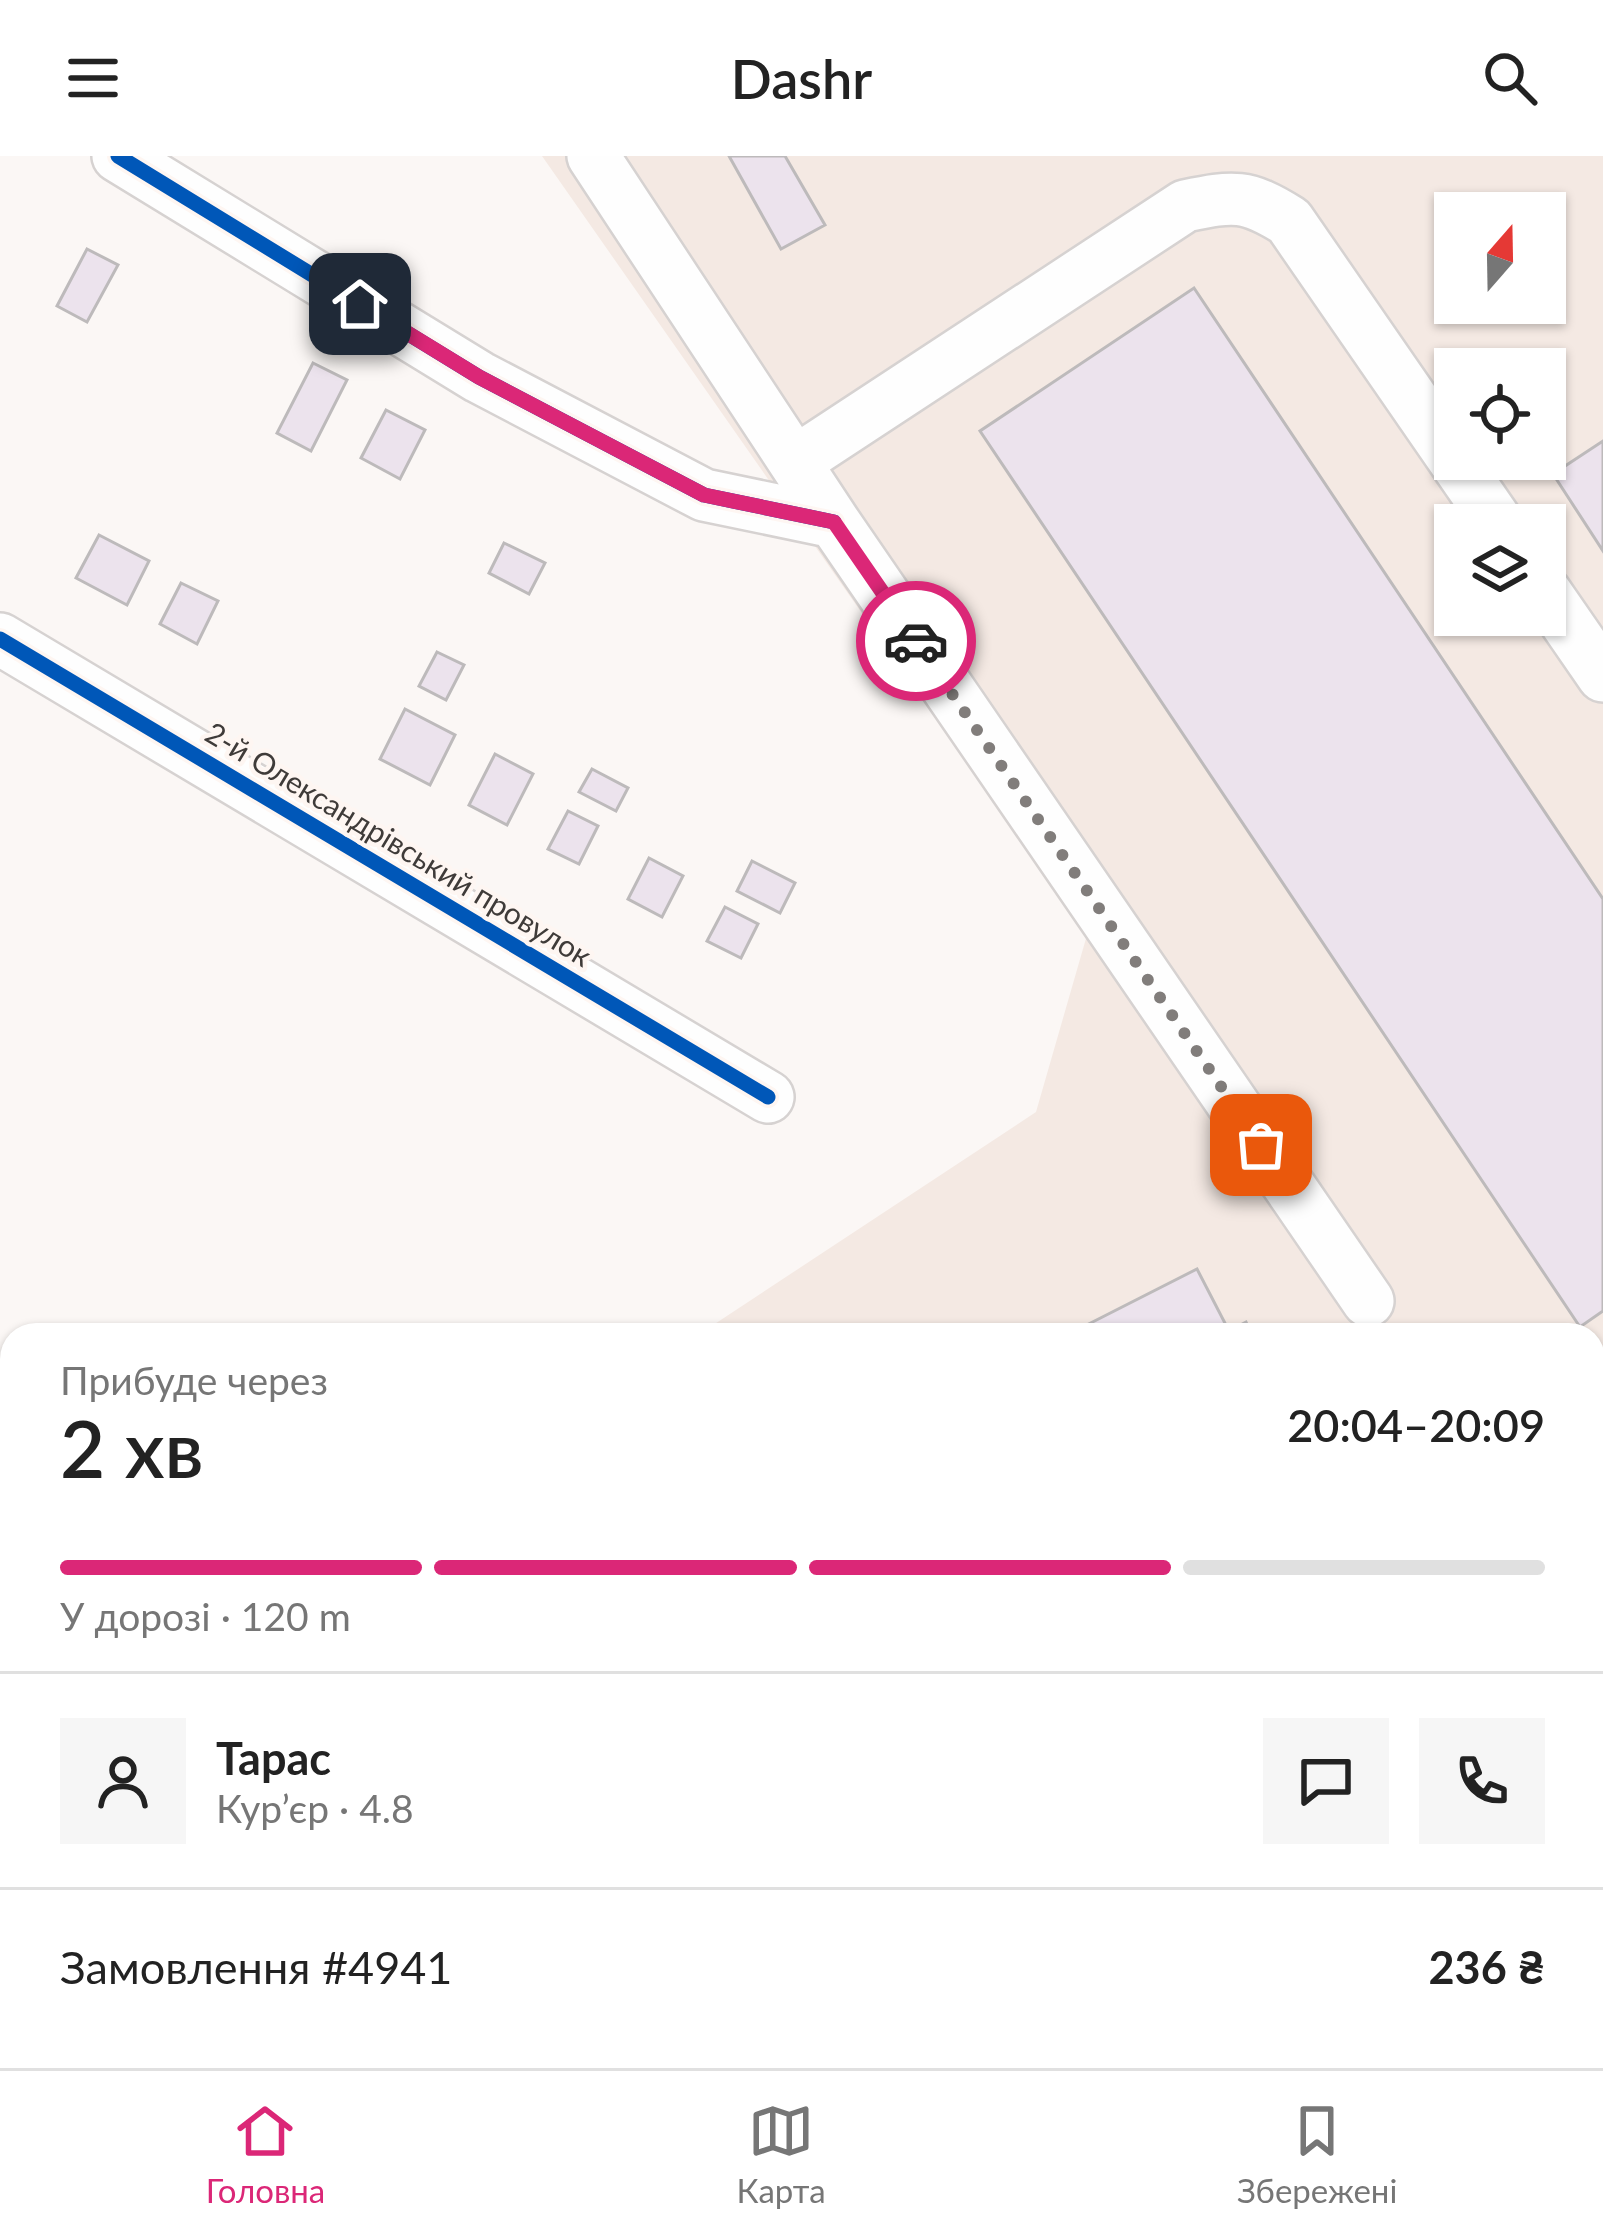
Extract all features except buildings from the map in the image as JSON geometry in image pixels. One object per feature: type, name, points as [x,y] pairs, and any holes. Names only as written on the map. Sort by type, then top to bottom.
[{"type":"street","points":[[118,156],[479,377],[704,495],[834,522]]},
{"type":"street","points":[[593,156],[798,460],[834,522],[1368,1301]]},
{"type":"street","points":[[798,460],[1185,206],[1230,197],[1254,199],[1289,221],[1484,504]]},
{"type":"street","points":[[1566,622],[1603,676]]},
{"type":"street","name":"2-й Олександрівський провулок","points":[[0,639],[767,1097]]},
{"type":"shaded area","points":[[542,156],[1603,156],[1603,1323],[716,1323],[1036,1112],[1087,935]]},
{"type":"cycle path","points":[[118,156],[479,377],[704,495],[834,522]]},
{"type":"cycle path","points":[[0,639],[768,1097]]},
{"type":"way so far","points":[[916,641],[1261,1145]]},
{"type":"route","points":[[360,304],[479,377],[704,495],[834,522],[916,641]]}]
